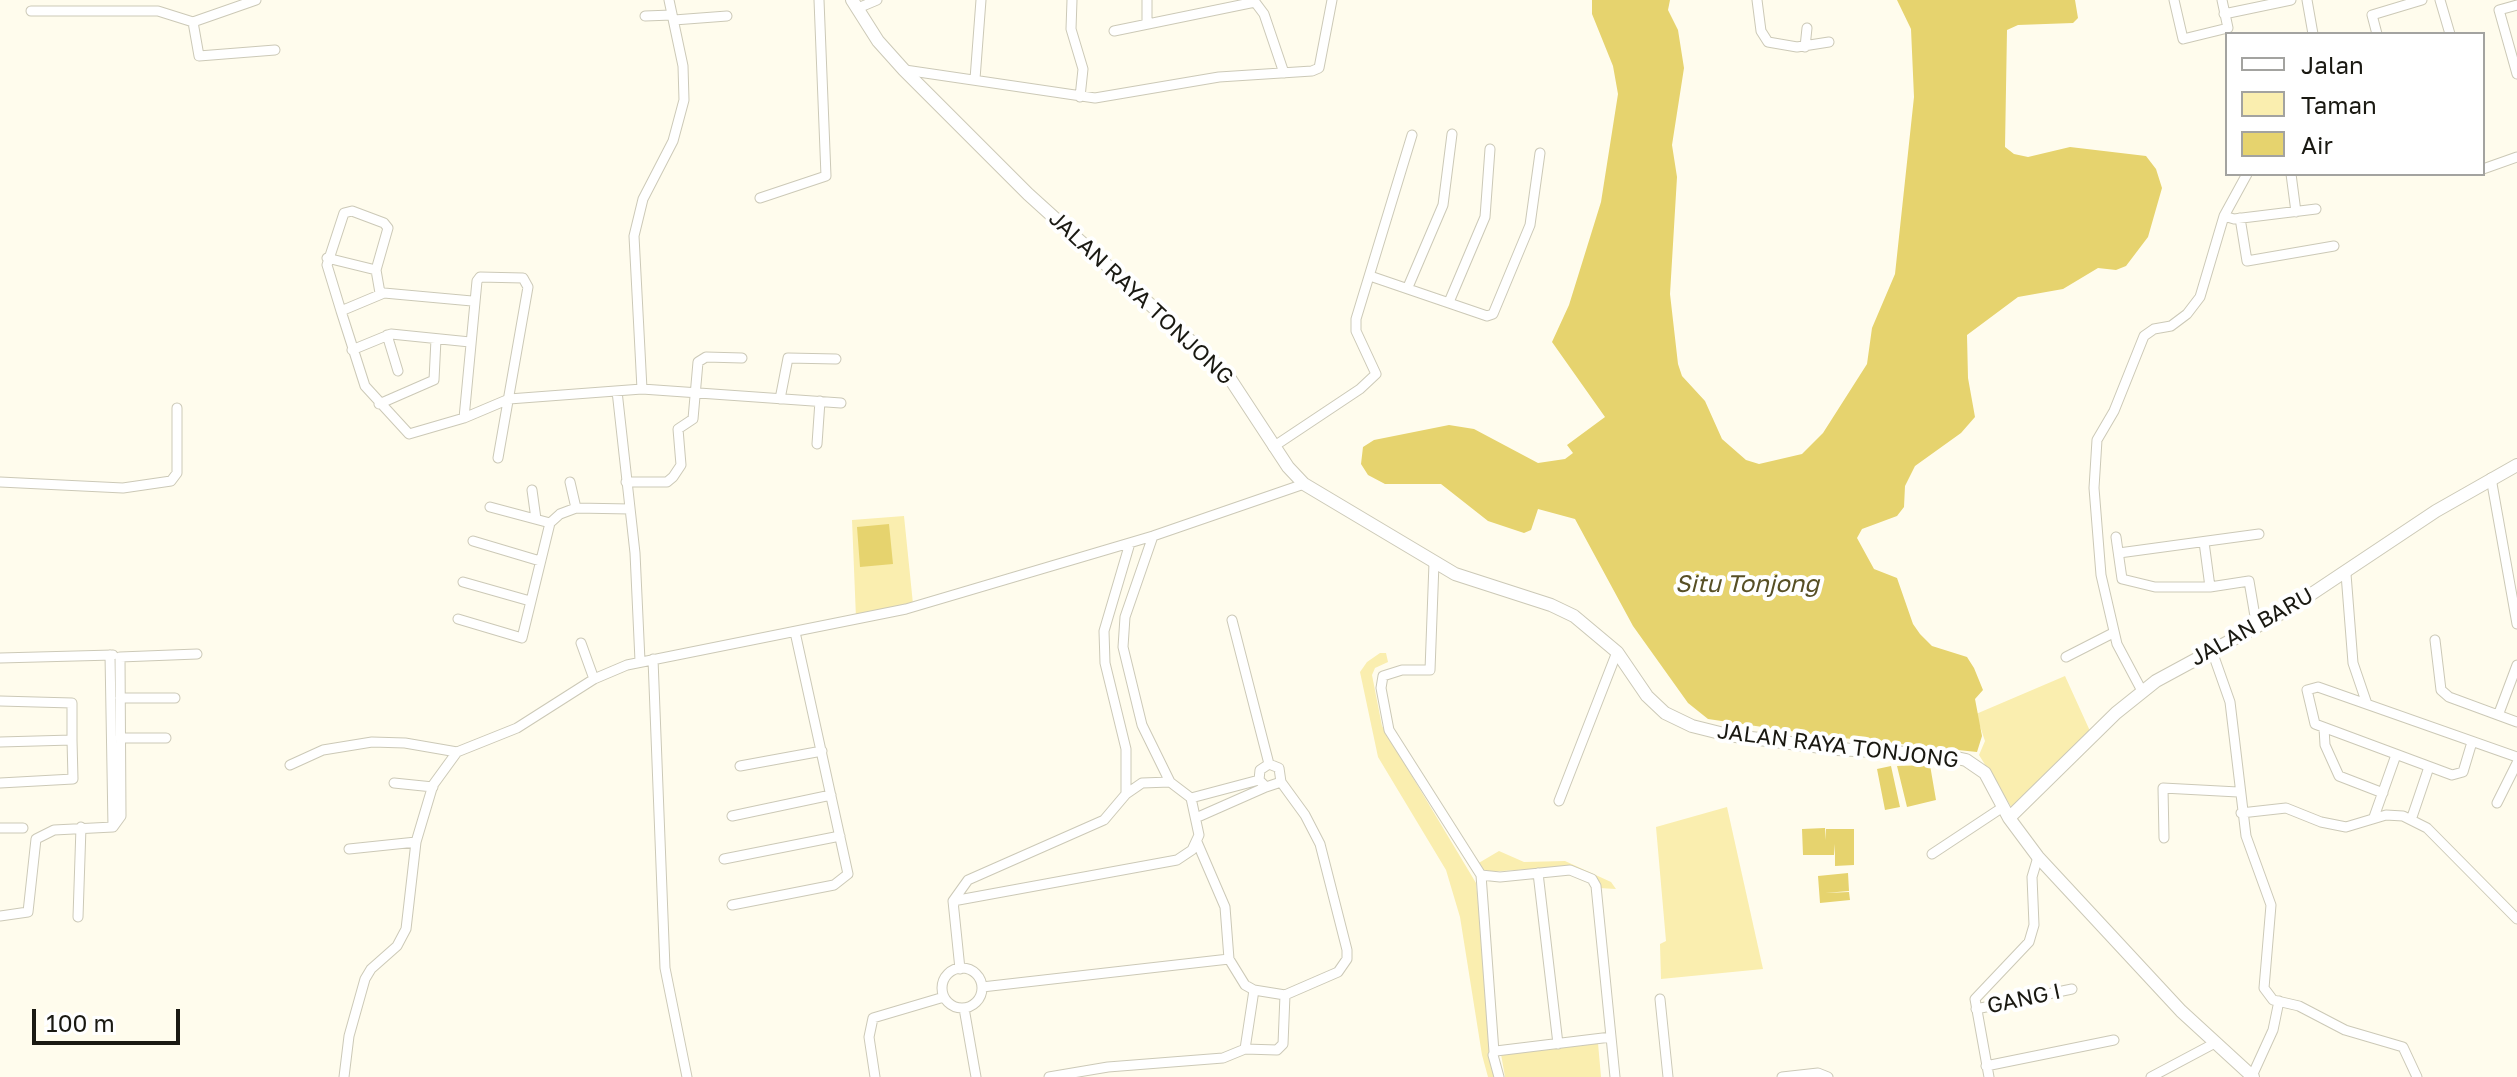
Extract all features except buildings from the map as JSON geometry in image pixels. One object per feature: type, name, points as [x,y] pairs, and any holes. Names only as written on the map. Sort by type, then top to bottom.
[{"type":"main road","name":"JALAN RAYA TONJONG","points":[[855,4],[878,41],[904,70],[1028,194],[1219,366],[1241,392],[1273,447],[1304,484],[1455,574],[1551,605],[1574,616],[1617,652],[1647,696],[1665,713],[1692,726],[1728,735],[1837,749],[1943,755],[1966,760],[1985,773],[2006,812],[2038,857],[2215,1043],[2253,1077]]},
{"type":"main road","name":"JALAN BARU","points":[[2006,812],[2142,691],[2257,628],[2346,574],[2491,478],[2517,465]]},
{"type":"street","points":[[31,11],[158,11],[193,22],[256,0]]},
{"type":"street","points":[[642,389],[634,236],[643,199],[673,141],[684,100],[683,66],[669,0]]},
{"type":"street","points":[[760,198],[826,176],[819,0]]},
{"type":"street","points":[[855,4],[877,0]]},
{"type":"street","points":[[975,79],[981,0]]},
{"type":"street","points":[[1072,0],[1071,29],[1083,69],[1080,97]]},
{"type":"street","points":[[1147,0],[1147,22]]},
{"type":"street","points":[[904,70],[1080,97],[1120,96],[1219,77],[1319,68],[1332,0]]},
{"type":"street","points":[[1757,0],[1761,31],[1766,40],[1805,47],[1829,42]]},
{"type":"street","points":[[2174,0],[2183,39],[2228,28],[2222,0]]},
{"type":"street","points":[[2224,14],[2291,0]]},
{"type":"street","points":[[2307,0],[2313,32]]},
{"type":"street","points":[[2376,32],[2372,15],[2422,0]]},
{"type":"street","points":[[2440,0],[2449,32]]},
{"type":"street","points":[[1114,31],[1255,2],[1264,14],[1284,73]]},
{"type":"street","points":[[2517,5],[2498,5],[2517,74]]},
{"type":"street","points":[[645,16],[727,16]]},
{"type":"street","points":[[193,22],[196,52],[202,57],[275,50]]},
{"type":"street","points":[[1805,47],[1807,28]]},
{"type":"street","points":[[1408,287],[1443,205],[1452,134]]},
{"type":"street","points":[[1273,447],[1360,389],[1376,374],[1355,326],[1412,135]]},
{"type":"street","points":[[1449,302],[1485,217],[1490,149]]},
{"type":"street","points":[[1370,276],[1487,316],[1495,312],[1530,225],[1540,153]]},
{"type":"street","points":[[2485,168],[2517,157]]},
{"type":"street","points":[[2142,691],[2113,633],[2098,544],[2094,488],[2097,440],[2114,411],[2144,336],[2154,329],[2171,326],[2187,314],[2200,297],[2224,216],[2246,176]]},
{"type":"street","points":[[2291,176],[2296,212]]},
{"type":"street","points":[[2224,216],[2240,218],[2316,209]]},
{"type":"street","points":[[380,293],[376,270],[388,228],[384,223],[352,211],[341,215],[327,258],[329,276],[365,386],[409,434],[464,418],[509,399],[642,389],[841,403]]},
{"type":"street","points":[[2240,218],[2247,261],[2334,246]]},
{"type":"street","points":[[327,258],[376,270]]},
{"type":"street","points":[[464,418],[472,301],[480,277],[523,278],[527,282],[498,458]]},
{"type":"street","points":[[341,311],[380,293],[472,301]]},
{"type":"street","points":[[352,350],[387,335],[470,342]]},
{"type":"street","points":[[387,335],[398,371]]},
{"type":"street","points":[[379,404],[434,380],[436,339]]},
{"type":"street","points":[[626,482],[667,482],[673,477],[681,465],[678,429],[693,419],[701,358],[742,358]]},
{"type":"street","points":[[780,399],[788,358],[836,359]]},
{"type":"street","points":[[617,391],[630,509],[640,661]]},
{"type":"street","points":[[817,444],[820,401]]},
{"type":"street","points":[[0,482],[123,488],[171,481],[177,473],[177,408]]},
{"type":"street","points":[[2491,478],[2517,624]]},
{"type":"street","points":[[570,482],[576,508]]},
{"type":"street","points":[[344,1077],[349,1036],[365,979],[371,969],[397,946],[406,929],[416,842],[433,787],[446,763],[457,752],[531,720],[594,679],[640,661],[906,609],[1153,536],[1304,484]]},
{"type":"street","points":[[532,490],[536,519]]},
{"type":"street","points":[[490,507],[550,523]]},
{"type":"street","points":[[458,619],[522,638],[550,523],[560,514],[576,508],[630,509]]},
{"type":"street","points":[[2119,553],[2259,534]]},
{"type":"street","points":[[1153,536],[1125,617],[1123,647],[1142,725],[1170,782],[1191,798],[1198,817],[1197,842],[1225,907],[1229,959],[1238,977],[1254,990],[1285,995],[1338,972],[1344,966],[1347,950],[1320,844],[1305,815],[1281,782],[1282,772],[1269,764],[1232,620]]},
{"type":"street","points":[[2116,537],[2122,579],[2155,587],[2210,587],[2249,581],[2257,628]]},
{"type":"street","points":[[473,541],[540,561]]},
{"type":"street","points":[[2204,542],[2210,587]]},
{"type":"street","points":[[1126,794],[1126,749],[1105,663],[1104,631],[1130,543]]},
{"type":"street","points":[[1434,563],[1430,670],[1402,670],[1383,676],[1383,701],[1389,730],[1481,875],[1494,1052],[1499,1077]]},
{"type":"street","points":[[2346,574],[2353,663],[2367,704]]},
{"type":"street","points":[[463,582],[530,601]]},
{"type":"street","points":[[732,905],[841,882],[848,874],[795,632]]},
{"type":"street","points":[[2066,657],[2113,633]]},
{"type":"street","points":[[2435,640],[2441,690],[2449,697],[2517,722]]},
{"type":"street","points":[[581,643],[594,679]]},
{"type":"street","points":[[2212,651],[2230,702],[2241,813],[2250,851],[2271,905],[2262,980],[2268,995],[2299,1006],[2345,1030],[2403,1047],[2417,1077]]},
{"type":"street","points":[[1559,801],[1617,652]]},
{"type":"street","points":[[0,658],[197,654]]},
{"type":"street","points":[[113,827],[121,816],[120,698],[115,656]]},
{"type":"street","points":[[113,827],[115,656]]},
{"type":"street","points":[[653,659],[665,968],[687,1077]]},
{"type":"street","points":[[2499,713],[2517,665]]},
{"type":"street","points":[[2472,742],[2463,772],[2458,776],[2429,767],[2315,724],[2307,690],[2311,687],[2367,704],[2472,742],[2517,760],[2497,803]]},
{"type":"street","points":[[120,698],[175,698]]},
{"type":"street","points":[[0,701],[72,703],[73,779],[0,783]]},
{"type":"street","points":[[2324,728],[2325,745],[2339,776],[2383,793]]},
{"type":"street","points":[[120,738],[166,738]]},
{"type":"street","points":[[0,742],[72,740]]},
{"type":"street","points":[[290,765],[323,750],[372,742],[405,743],[457,752]]},
{"type":"street","points":[[740,766],[822,751]]},
{"type":"street","points":[[2374,817],[2396,755]]},
{"type":"street","points":[[1262,784],[1260,770],[1269,764]]},
{"type":"street","points":[[2411,820],[2429,767]]},
{"type":"street","points":[[960,969],[953,901],[963,884],[975,875],[1104,820],[1126,794],[1142,783],[1170,782]]},
{"type":"street","points":[[1191,798],[1281,782]]},
{"type":"street","points":[[394,783],[433,787]]},
{"type":"street","points":[[1198,817],[1262,784]]},
{"type":"street","points":[[2164,838],[2163,788],[2238,792]]},
{"type":"street","points":[[732,816],[831,795]]},
{"type":"street","points":[[2241,813],[2286,808],[2321,822],[2346,827],[2374,817],[2396,815],[2411,820],[2427,828],[2457,856],[2517,919]]},
{"type":"street","points":[[1932,854],[2006,812]]},
{"type":"street","points":[[78,917],[81,827]]},
{"type":"street","points":[[0,916],[28,912],[36,839],[54,830],[113,827]]},
{"type":"street","points":[[0,828],[23,828]]},
{"type":"street","points":[[724,859],[840,836]]},
{"type":"street","points":[[349,849],[416,842]]},
{"type":"street","points":[[953,901],[1168,864],[1186,856],[1197,842]]},
{"type":"street","points":[[1989,1077],[1976,1009],[1977,993],[2029,942],[2033,933],[2032,888],[2038,857]]},
{"type":"street","points":[[1481,875],[1500,877],[1570,870],[1583,873],[1596,886],[1615,1077]]},
{"type":"street","points":[[1538,873],[1558,1044]]},
{"type":"street","points":[[982,987],[1229,959]]},
{"type":"street","points":[[960,969],[975,973],[982,987],[978,1001],[964,1008],[956,1007],[944,997],[943,982],[960,969]]},
{"type":"street","name":"GANG I","points":[[1976,1009],[2072,989]]},
{"type":"street","points":[[1245,1049],[1254,990]]},
{"type":"street","points":[[1049,1077],[1108,1067],[1223,1058],[1245,1049],[1272,1051],[1280,1048],[1285,995]]},
{"type":"street","points":[[875,1077],[869,1037],[871,1021],[883,1012],[944,997]]},
{"type":"street","points":[[1660,999],[1668,1077]]},
{"type":"street","points":[[2253,1077],[2273,1030],[2279,1001]]},
{"type":"street","points":[[964,1008],[976,1077]]},
{"type":"street","points":[[1494,1052],[1611,1037]]},
{"type":"street","points":[[1986,1066],[2114,1040]]},
{"type":"street","points":[[2151,1077],[2215,1043]]},
{"type":"street","points":[[1782,1077],[1818,1073],[1828,1077]]},
{"type":"green space","points":[[904,516],[913,604],[856,618],[852,520]]},
{"type":"green space","points":[[1380,653],[1386,653],[1388,662],[1375,668],[1372,675],[1382,726],[1476,883],[1496,1077],[1488,1077],[1482,1055],[1460,917],[1446,870],[1378,757],[1360,672],[1367,662]]},
{"type":"green space","points":[[2065,676],[2090,731],[2012,808],[1979,755],[1985,741],[1976,714]]},
{"type":"green space","points":[[1727,807],[1763,969],[1661,979],[1660,944],[1666,941],[1656,827]]},
{"type":"green space","points":[[1499,851],[1524,862],[1565,861],[1611,882],[1616,889],[1599,888],[1567,867],[1484,872],[1477,864]]},
{"type":"green space","points":[[1598,1043],[1601,1077],[1505,1077],[1501,1054]]},
{"type":"water","name":"Situ Tonjong","points":[[1592,0],[1670,0],[1668,10],[1678,30],[1684,68],[1672,145],[1677,177],[1670,294],[1678,364],[1682,376],[1705,401],[1722,439],[1746,460],[1759,464],[1802,454],[1823,433],[1867,364],[1872,328],[1895,274],[1914,97],[1911,29],[1897,0],[2075,0],[2078,18],[2073,23],[2018,25],[2007,30],[2005,147],[2014,154],[2028,157],[2070,147],[2146,156],[2156,169],[2162,188],[2148,237],[2126,266],[2116,270],[2098,268],[2063,289],[2018,297],[1967,335],[1968,378],[1975,417],[1961,433],[1915,466],[1905,486],[1904,507],[1897,516],[1862,529],[1857,538],[1874,569],[1897,578],[1913,624],[1920,634],[1932,646],[1967,657],[1974,668],[1983,690],[1975,699],[1982,736],[1977,752],[1824,736],[1708,719],[1688,703],[1633,626],[1575,519],[1538,509],[1531,530],[1524,533],[1488,521],[1441,484],[1385,484],[1368,475],[1361,464],[1363,447],[1374,440],[1449,425],[1474,429],[1538,463],[1565,459],[1573,453],[1567,445],[1605,417],[1552,342],[1569,305],[1601,202],[1618,94],[1613,66],[1592,14]]},
{"type":"water","points":[[889,524],[893,564],[860,567],[857,527]]},
{"type":"water","points":[[1930,765],[1936,800],[1907,807],[1897,766]]},
{"type":"water","points":[[1891,766],[1900,807],[1885,810],[1877,769]]},
{"type":"water","points":[[1825,828],[1826,840],[1826,829],[1854,829],[1854,865],[1835,866],[1835,844],[1834,855],[1803,855],[1802,829]]},
{"type":"water","points":[[1848,873],[1849,891],[1825,893],[1849,892],[1850,900],[1820,903],[1818,876]]}]
